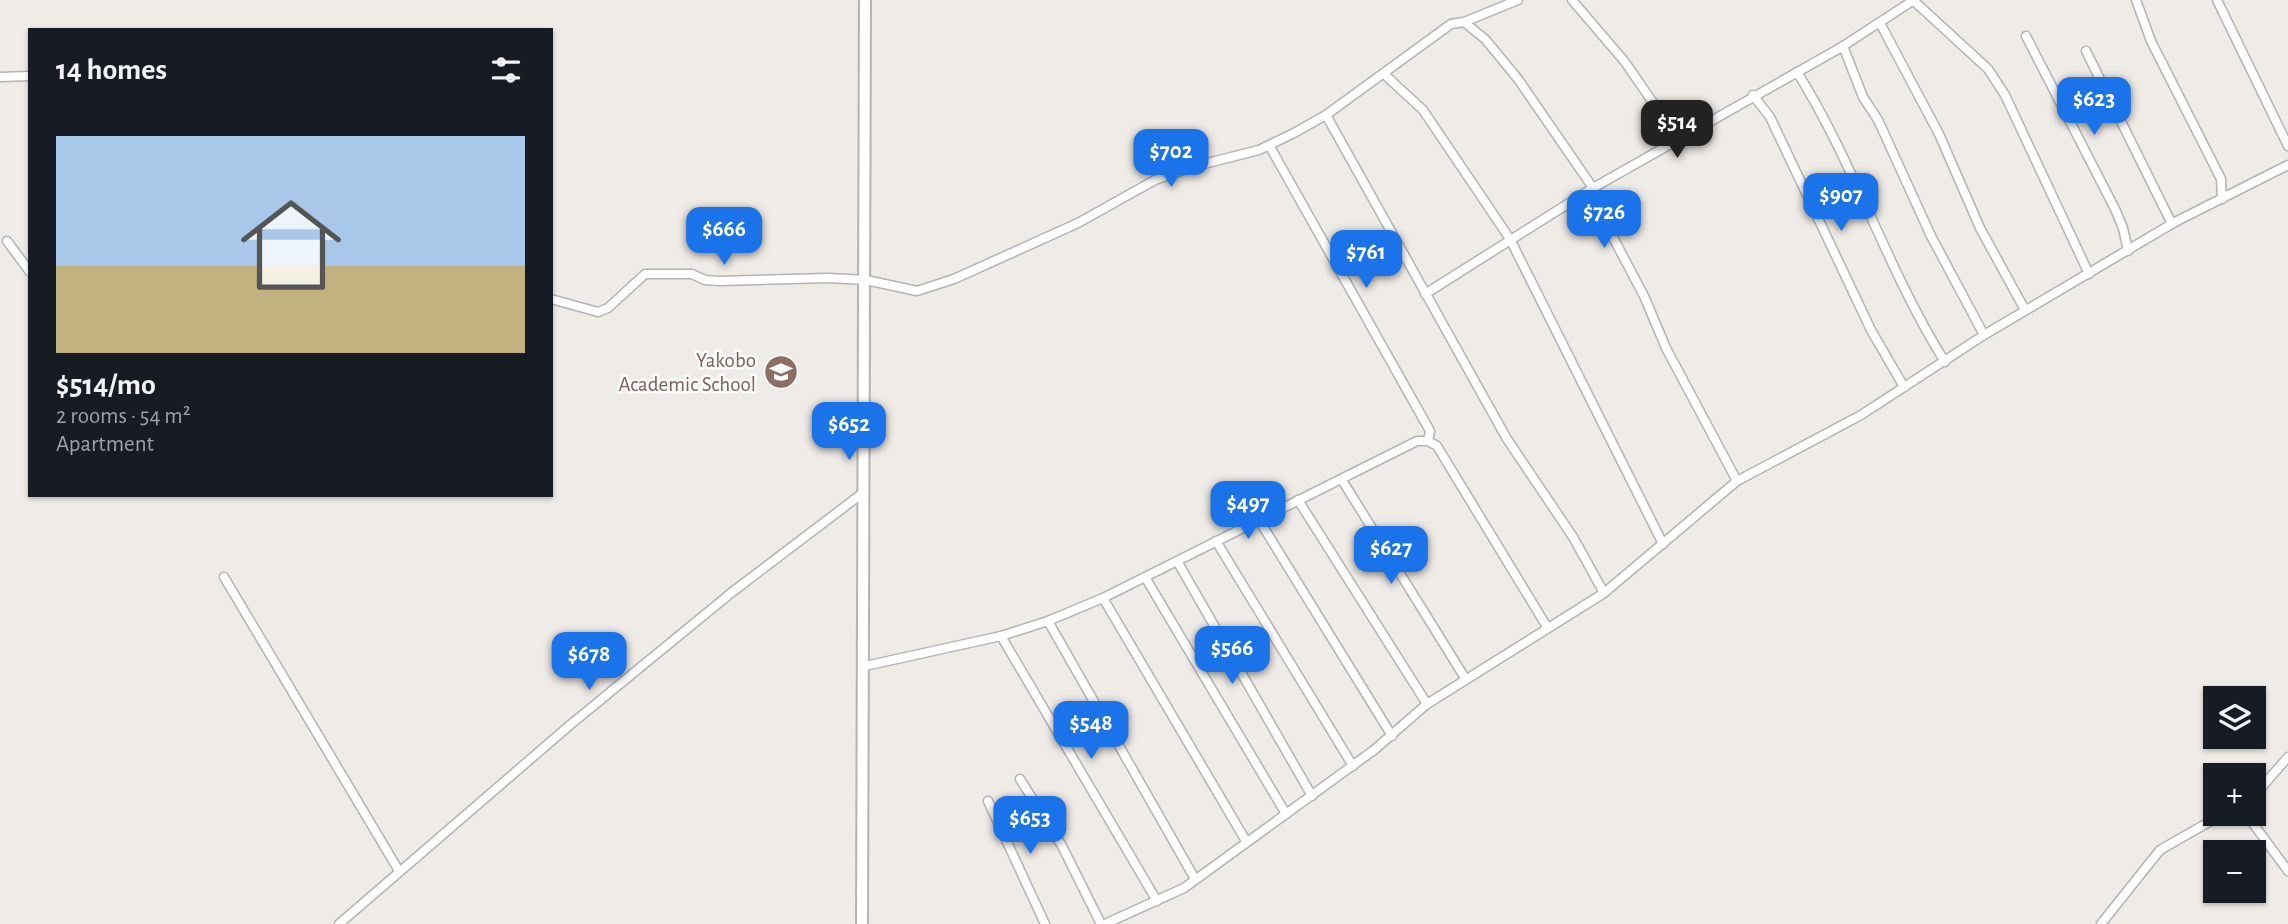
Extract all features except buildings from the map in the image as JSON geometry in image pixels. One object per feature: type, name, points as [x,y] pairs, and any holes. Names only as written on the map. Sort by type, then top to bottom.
[{"type":"street","points":[[862,924],[865,0]]},
{"type":"street","points":[[553,300],[598,312],[608,308],[645,274],[692,274],[705,280],[720,281],[828,278],[866,280],[906,291],[932,287],[1029,247],[1155,180],[1269,145],[1326,115],[1451,24],[1464,22],[1518,0]]},
{"type":"street","points":[[1572,0],[1625,62],[1680,142]]},
{"type":"street","points":[[1425,293],[1593,188],[1680,142],[1753,96],[1843,46],[1914,0],[1988,69],[2000,86],[2089,274]]},
{"type":"street","points":[[2136,0],[2151,41],[2221,179],[2222,198]]},
{"type":"street","points":[[2217,0],[2288,146]]},
{"type":"street","points":[[1464,22],[1485,39],[1518,79],[1593,188],[1598,209],[1644,296],[1666,348],[1737,481]]},
{"type":"street","points":[[1880,23],[1939,134],[1980,228],[2025,310]]},
{"type":"street","points":[[2026,36],[2115,209],[2123,228],[2127,251]]},
{"type":"street","points":[[1843,46],[1863,97],[1878,120],[1931,236],[1984,335]]},
{"type":"street","points":[[2086,51],[2172,224]]},
{"type":"street","points":[[1797,72],[1817,103],[1908,295],[1945,362]]},
{"type":"street","points":[[1384,74],[1423,110],[1510,239],[1663,544]]},
{"type":"street","points":[[0,77],[28,76]]},
{"type":"street","points":[[1753,96],[1770,117],[1871,330],[1904,387]]},
{"type":"street","points":[[1326,115],[1507,439],[1573,537],[1604,593]]},
{"type":"street","points":[[1269,145],[1430,431],[1428,441]]},
{"type":"street","points":[[1020,779],[1062,846],[1103,924],[1157,901],[1195,879],[1312,796],[1392,736],[1427,704],[1604,593],[1737,481],[1861,415],[1984,335],[2172,224],[2288,165]]},
{"type":"street","points":[[7,241],[28,269]]},
{"type":"street","points":[[864,666],[1001,635],[1048,621],[1145,578],[1417,441],[1428,441],[1437,446],[1547,627]]},
{"type":"street","points":[[1342,480],[1465,678]]},
{"type":"street","points":[[339,924],[731,593],[864,492]]},
{"type":"street","points":[[1298,500],[1427,704]]},
{"type":"street","points":[[1259,520],[1392,736]]},
{"type":"street","points":[[1216,541],[1353,766]]},
{"type":"street","points":[[1177,561],[1312,796]]},
{"type":"street","points":[[224,577],[399,871]]},
{"type":"street","points":[[1145,578],[1286,814]]},
{"type":"street","points":[[1103,598],[1246,841]]},
{"type":"street","points":[[1048,621],[1195,879]]},
{"type":"street","points":[[1001,635],[1157,901]]},
{"type":"street","points":[[2266,782],[2288,757]]},
{"type":"street","points":[[988,801],[1045,924]]},
{"type":"street","points":[[2101,924],[2160,850],[2203,825]]},
{"type":"street","points":[[2255,826],[2288,871]]},
{"type":"place","name":"Yakobo Academic School","points":[[781,372]]}]
